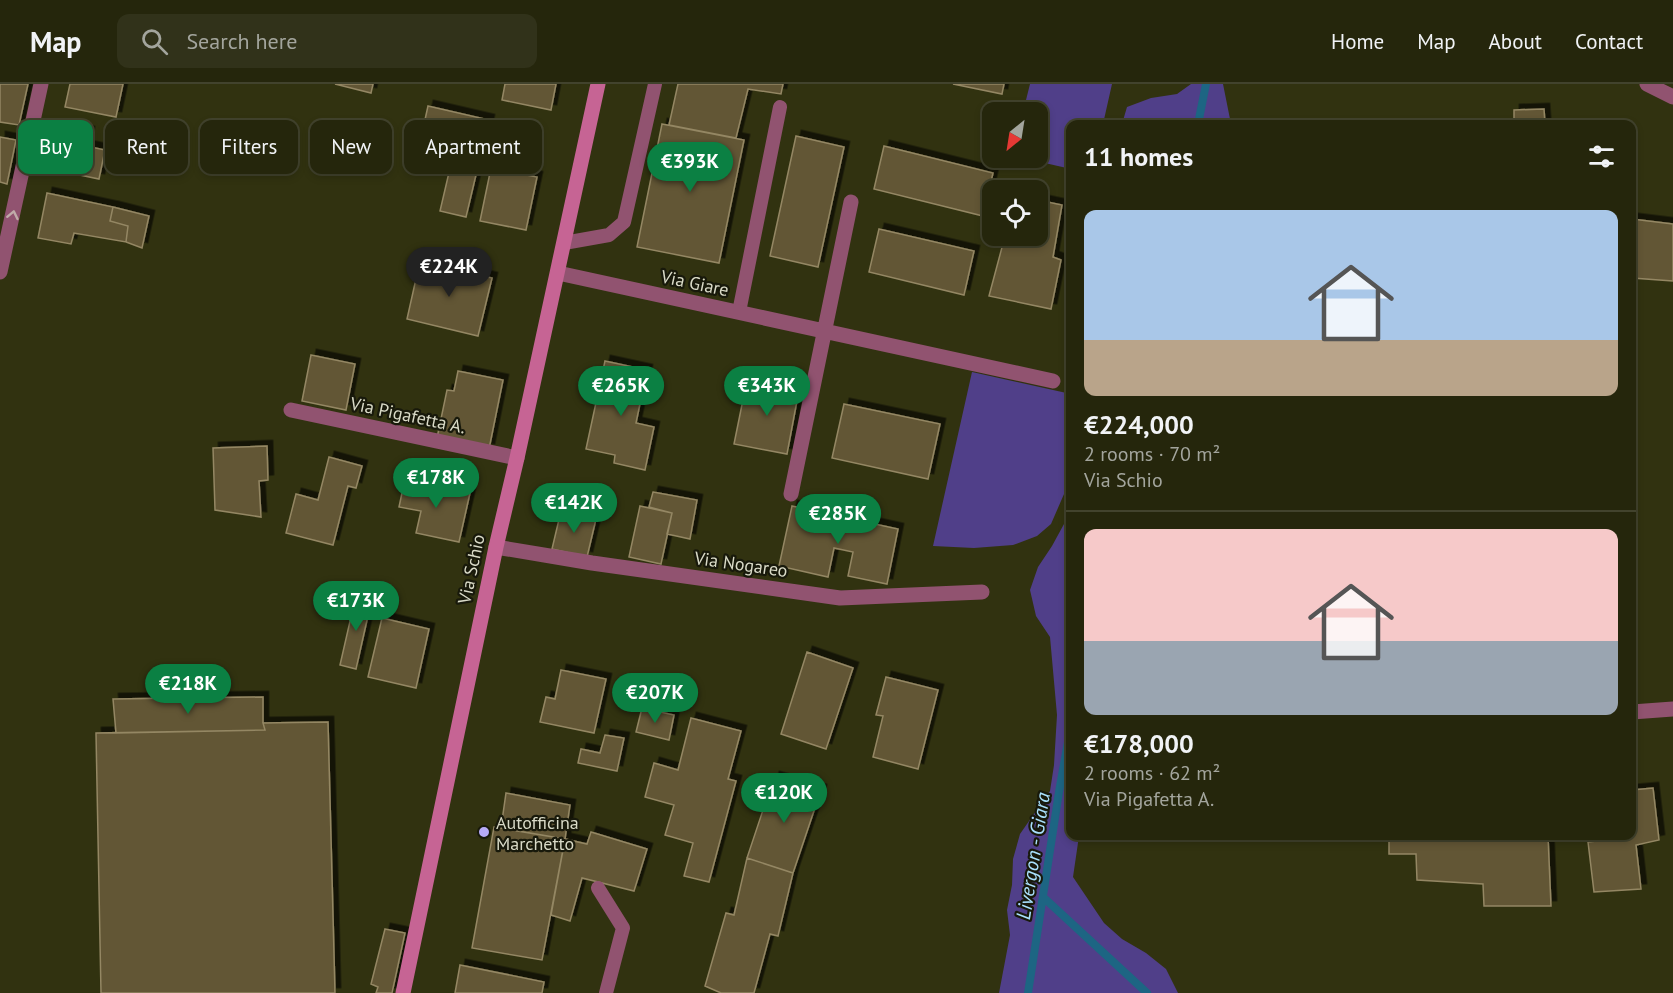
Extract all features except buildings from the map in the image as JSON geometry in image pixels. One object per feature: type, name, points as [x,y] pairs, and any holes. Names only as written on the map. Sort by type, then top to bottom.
[{"type":"street","points":[[0,272],[42,84]]},
{"type":"street","name":"Via Schio","points":[[403,993],[496,547],[598,84]]},
{"type":"street","points":[[1647,84],[1673,97]]},
{"type":"street","points":[[791,494],[851,202]]},
{"type":"street","name":"Via Giare","points":[[558,273],[1053,381]]},
{"type":"street","name":"Via Pigafetta A.","points":[[291,410],[517,458]]},
{"type":"street","name":"Via Nogareo","points":[[496,547],[840,598],[982,592]]},
{"type":"street","points":[[1636,712],[1673,709]]},
{"type":"lane","points":[[564,243],[609,235],[624,222],[655,84]]},
{"type":"lane","points":[[739,312],[780,107]]},
{"type":"lane","points":[[598,888],[623,928],[606,993]]},
{"type":"shaded area","points":[[1030,84],[1112,84],[1104,120],[1066,120],[1066,168],[1048,164],[1048,102],[1026,102]]},
{"type":"shaded area","points":[[1191,84],[1223,84],[1230,120],[1123,120],[1127,107],[1151,98],[1177,94]]},
{"type":"shaded area","points":[[972,372],[1066,393],[1066,490],[1051,524],[1037,536],[1013,545],[974,548],[933,546]]},
{"type":"shaded area","points":[[1066,517],[1066,840],[1078,840],[1073,877],[1104,923],[1122,939],[1146,953],[1166,969],[1178,993],[999,993],[1010,935],[1007,910],[1012,885],[1013,859],[1020,834],[1050,791],[1054,765],[1057,715],[1050,637],[1036,616],[1030,590],[1038,567]]},
{"type":"waterway","name":"Livergon - Giara","points":[[1199,120],[1206,84]]},
{"type":"waterway","name":"Livergon - Giara","points":[[1028,993],[1066,753]]},
{"type":"waterway","points":[[1043,897],[1147,993]]},
{"type":"place","name":"Autofficina Marchetto","points":[[484,832]]}]
